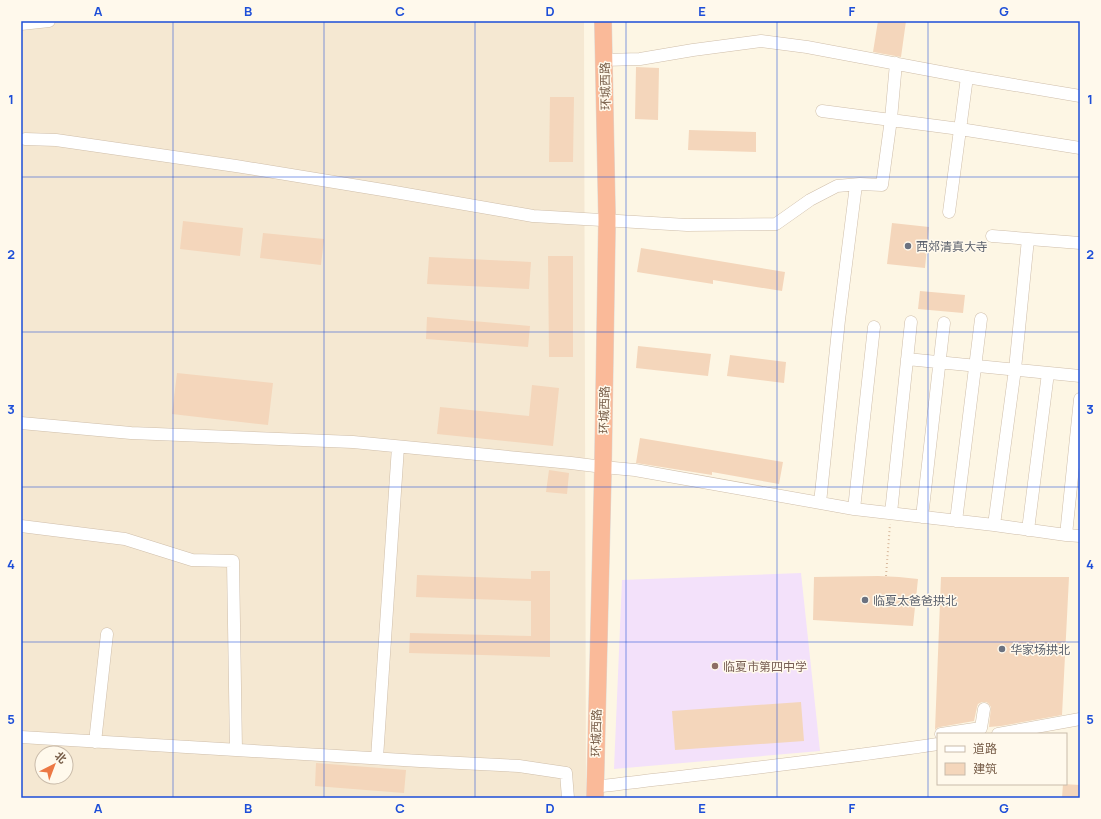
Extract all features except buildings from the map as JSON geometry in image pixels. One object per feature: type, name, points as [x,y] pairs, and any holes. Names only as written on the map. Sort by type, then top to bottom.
[{"type":"highway","name":"环城西路","points":[[595,792],[607,220],[603,21]]},
{"type":"street","points":[[21,24],[48,21]]},
{"type":"street","points":[[604,60],[640,59],[761,41],[807,46],[966,78],[1080,96]]},
{"type":"street","points":[[25,139],[56,140],[236,166],[389,190],[533,216],[687,225],[776,224],[810,200],[838,186],[882,185],[891,119],[896,63]]},
{"type":"street","points":[[949,212],[966,78]]},
{"type":"street","points":[[822,111],[891,119],[1080,148]]},
{"type":"street","points":[[820,503],[839,320],[856,185]]},
{"type":"street","points":[[992,236],[1080,243]]},
{"type":"street","points":[[994,525],[1015,369],[1028,239]]},
{"type":"street","points":[[956,520],[981,319]]},
{"type":"street","points":[[891,513],[911,322]]},
{"type":"street","points":[[922,517],[944,323]]},
{"type":"street","points":[[854,508],[874,327]]},
{"type":"street","points":[[907,359],[1080,376]]},
{"type":"street","points":[[1028,530],[1048,373]]},
{"type":"street","points":[[1066,535],[1080,399]]},
{"type":"street","points":[[21,424],[131,433],[353,442],[571,463],[635,470],[854,508],[1080,536]]},
{"type":"street","points":[[377,758],[398,446]]},
{"type":"street","points":[[21,526],[125,539],[192,560],[233,561],[236,750]]},
{"type":"street","points":[[95,742],[107,634]]},
{"type":"street","points":[[949,733],[982,728],[984,710]]},
{"type":"street","points":[[1003,733],[1080,719]]},
{"type":"street","points":[[921,746],[937,736]]},
{"type":"street","points":[[21,738],[519,766],[566,773],[568,798]]},
{"type":"street","points":[[595,792],[937,744]]},
{"type":"path","points":[[886,576],[891,513]]},
{"type":"shaded area","points":[[21,21],[584,21],[586,798],[21,798]]},
{"type":"shaded area","name":"临夏市第四中学","points":[[801,573],[820,751],[614,769],[622,580]]},
{"type":"place","name":"西郊清真大寺","points":[[908,246]]},
{"type":"place","name":"临夏太爸爸拱北","points":[[865,600]]},
{"type":"place","name":"华家场拱北","points":[[1002,649]]},
{"type":"place","name":"临夏市第四中学","points":[[715,666]]}]
